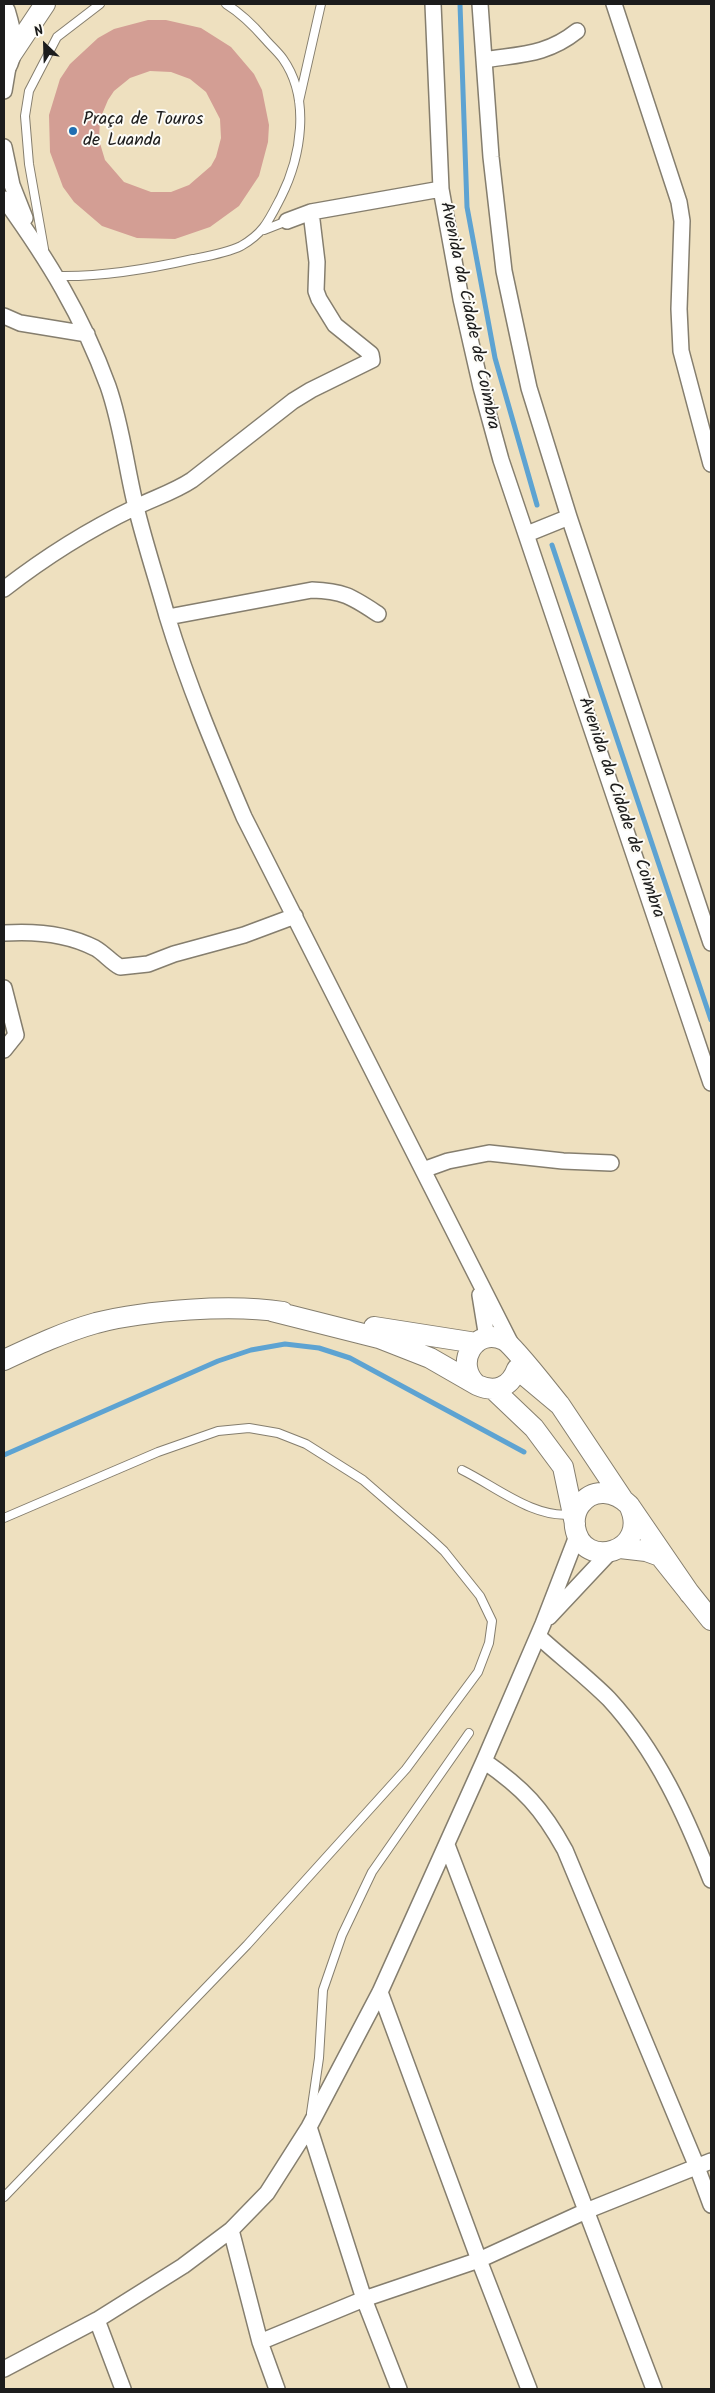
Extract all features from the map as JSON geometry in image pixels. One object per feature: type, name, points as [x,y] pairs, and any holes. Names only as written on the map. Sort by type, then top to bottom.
[{"type":"main road","points":[[4,12],[12,43],[7,63]]},
{"type":"street","points":[[4,91],[7,63],[45,4]]},
{"type":"street","name":"Avenida da Cidade de Coimbra","points":[[433,4],[441,189],[461,299],[481,387],[501,460],[711,1083]]},
{"type":"street","points":[[480,4],[490,157],[504,271],[529,388],[568,517],[711,943]]},
{"type":"street","points":[[614,4],[679,202],[682,221],[681,351],[711,464]]},
{"type":"street","points":[[484,60],[548,50],[561,44],[577,31]]},
{"type":"street","points":[[4,147],[12,185],[35,242]]},
{"type":"street","points":[[287,221],[312,212],[441,189]]},
{"type":"street","points":[[4,199],[58,276],[87,334],[116,410],[136,507],[168,617],[214,747],[244,817],[512,1346],[560,1405],[690,1594]]},
{"type":"street","points":[[6,583],[86,533],[136,507],[164,496],[192,480],[311,390],[372,360],[371,354],[335,325],[316,291],[317,262],[312,212]]},
{"type":"street","points":[[4,316],[20,323],[87,334]]},
{"type":"street","points":[[526,534],[568,517]]},
{"type":"street","points":[[168,617],[312,590],[335,590],[353,598],[378,614]]},
{"type":"street","points":[[4,933],[20,932],[68,938],[98,949],[120,967],[148,964],[174,954],[244,935],[295,916]]},
{"type":"street","points":[[4,988],[16,1035],[4,1050]]},
{"type":"street","points":[[422,1170],[454,1159],[490,1153],[563,1161],[611,1163]]},
{"type":"street","points":[[478,1282],[481,1341],[467,1357],[466,1365],[471,1379],[485,1387],[534,1428],[562,1466],[575,1526],[591,1550],[600,1553],[615,1550],[646,1551],[660,1556],[711,1620]]},
{"type":"street","points":[[4,1360],[52,1338],[97,1323],[162,1313],[230,1309],[272,1311],[481,1341],[505,1341],[512,1346]]},
{"type":"street","points":[[272,1311],[379,1338],[430,1358],[485,1387],[509,1383],[517,1369],[560,1405]]},
{"type":"street","points":[[4,2369],[97,2320],[183,2266],[231,2230],[267,2193],[309,2127],[380,1992],[541,1630],[575,1526],[574,1517],[584,1500],[593,1494],[603,1492],[626,1502],[633,1514],[632,1534],[541,1630]]},
{"type":"street","points":[[541,1630],[609,1700],[653,1758],[673,1792],[693,1834],[711,1880]]},
{"type":"street","points":[[484,1761],[530,1798],[548,1819],[565,1850],[704,2164],[711,2205]]},
{"type":"street","points":[[447,1844],[654,2389]]},
{"type":"street","points":[[380,1992],[529,2389]]},
{"type":"street","points":[[309,2127],[364,2300],[399,2389]]},
{"type":"street","points":[[260,2342],[364,2300],[479,2260],[586,2211],[704,2164]]},
{"type":"street","points":[[231,2230],[260,2342],[277,2389]]},
{"type":"street","points":[[97,2320],[123,2389]]},
{"type":"lane","points":[[46,258],[29,164],[25,116],[29,91],[57,38],[100,4]]},
{"type":"lane","points":[[226,4],[244,15],[283,59],[292,77],[298,106],[301,130],[298,154],[288,183],[264,230]]},
{"type":"lane","points":[[298,106],[321,4]]},
{"type":"lane","points":[[58,276],[88,277],[205,256],[240,246],[264,230],[287,221]]},
{"type":"lane","points":[[4,1518],[158,1452],[218,1431],[249,1428],[278,1433],[306,1444],[363,1480],[430,1538],[444,1551],[480,1596],[492,1621],[489,1643],[478,1672],[406,1769],[248,1945],[4,2197]]},
{"type":"lane","points":[[462,1470],[539,1512],[561,1516],[575,1526]]},
{"type":"lane","points":[[309,2127],[318,2058],[323,1990],[342,1935],[372,1872],[469,1733]]},
{"type":"building","name":"Praça de Touros de Luanda","points":[[148,20],[166,20],[201,28],[231,47],[254,74],[262,90],[269,125],[268,142],[259,176],[239,206],[210,227],[175,239],[137,238],[102,226],[74,202],[63,187],[50,152],[49,115],[60,79],[70,64],[98,38],[114,29]],"holes":[[[150,71],[171,72],[190,79],[206,92],[220,119],[221,138],[216,157],[211,166],[189,185],[171,192],[151,192],[124,182],[105,160],[99,140],[100,119],[114,91],[130,78]]]},
{"type":"waterway","points":[[460,4],[467,207],[495,358],[537,505]]},
{"type":"waterway","points":[[552,545],[711,1020]]},
{"type":"waterway","points":[[4,1455],[218,1361],[251,1350],[285,1344],[319,1348],[350,1358],[524,1452]]},
{"type":"place","name":"Praça de Touros de Luanda","points":[[73,131]]}]
